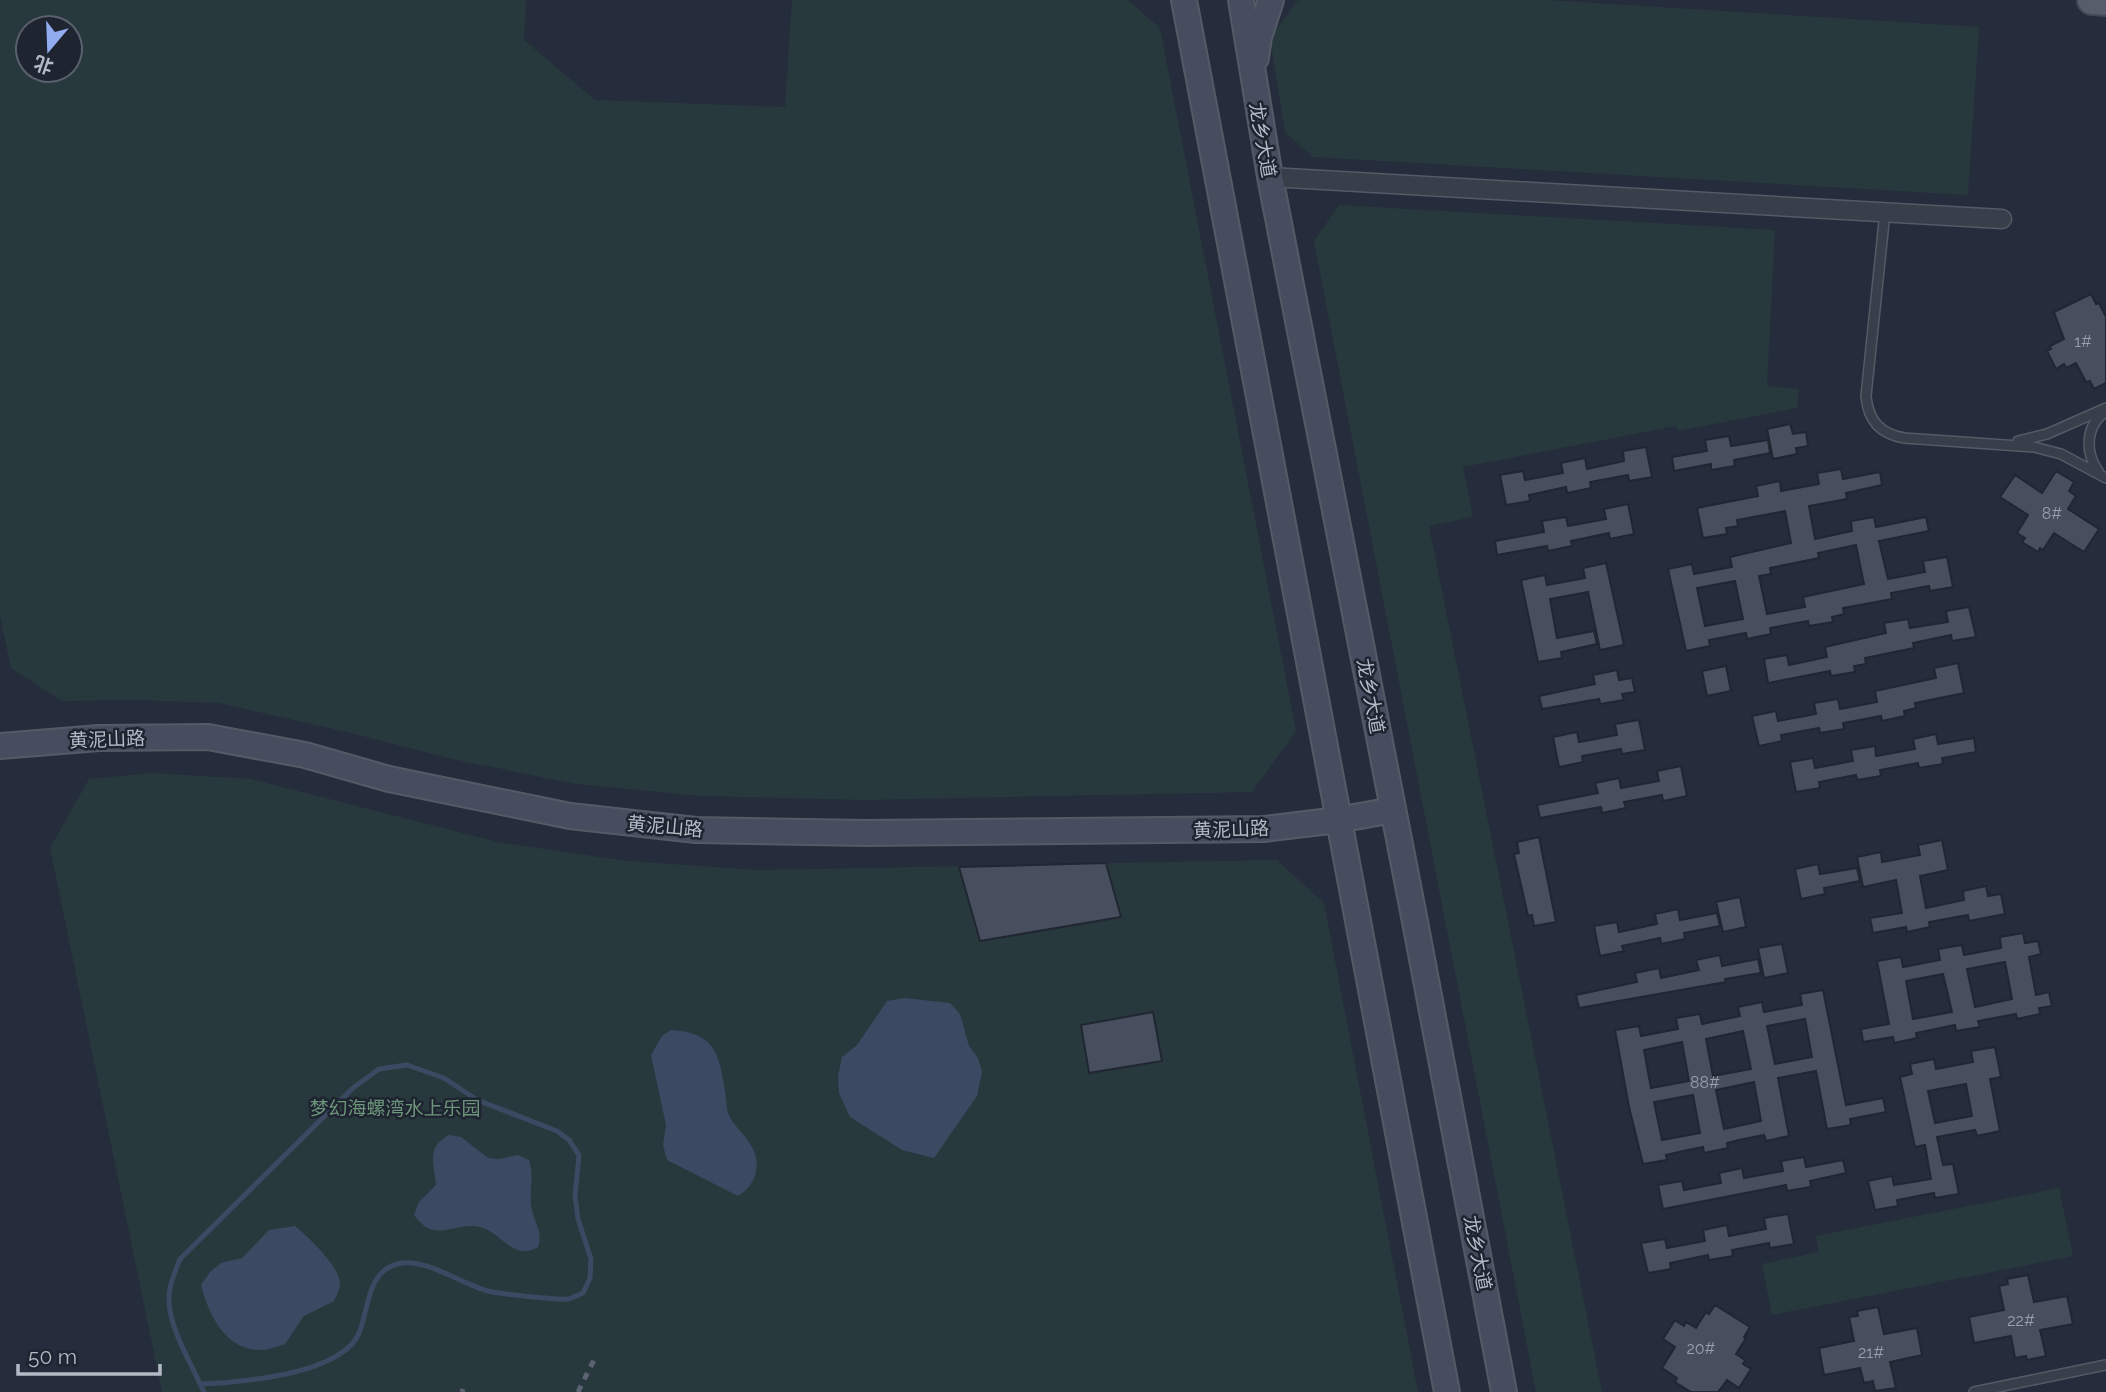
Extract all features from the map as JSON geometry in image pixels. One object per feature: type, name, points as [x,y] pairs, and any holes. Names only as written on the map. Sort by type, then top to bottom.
[{"type":"main road","points":[[1165,0],[1192,46]]},
{"type":"main road","points":[[1184,0],[1447,1392]]},
{"type":"main road","name":"龙乡大道","points":[[1241,0],[1270,177],[1504,1392]]},
{"type":"main road","points":[[1253,80],[1259,37],[1271,0]]},
{"type":"main road","points":[[2092,0],[2106,1]]},
{"type":"main road","name":"黄泥山路","points":[[0,747],[99,738],[208,737],[305,755],[389,779],[557,813],[696,830],[866,833],[1264,829],[1393,810]]},
{"type":"street","points":[[1270,177],[2001,219]]},
{"type":"lane","points":[[1885,212],[1866,396],[1870,416],[1881,430],[1896,437],[2034,447],[2077,461],[2105,478]]},
{"type":"lane","points":[[1995,443],[2035,438],[2106,410]]},
{"type":"lane","points":[[2105,478],[2092,462],[2088,442],[2095,422],[2106,410]]},
{"type":"lane","points":[[1974,1392],[2106,1365]]},
{"type":"green space","points":[[0,0],[526,0],[524,40],[595,100],[785,107],[792,0],[1128,0],[1160,28],[1296,731],[1252,792],[864,800],[701,796],[577,784],[452,759],[219,703],[62,701],[11,668],[0,616]]},
{"type":"green space","points":[[1298,0],[1546,0],[1979,27],[1968,195],[1313,157],[1285,132],[1270,38]]},
{"type":"green space","points":[[1339,205],[1775,230],[1767,386],[1799,389],[1797,408],[1678,431],[1676,426],[1463,467],[1473,517],[1429,526],[1602,1392],[1536,1392],[1314,241]]},
{"type":"green space","name":"梦幻海螺湾水上乐园","points":[[152,773],[251,779],[498,842],[627,861],[758,870],[1277,860],[1324,903],[1418,1392],[162,1392],[50,848],[89,779]]},
{"type":"green space","points":[[2059,1188],[2073,1256],[1772,1315],[1762,1264],[1819,1252],[1816,1236]]},
{"type":"water","points":[[904,998],[950,1003],[960,1014],[969,1046],[978,1058],[982,1072],[977,1096],[934,1158],[902,1150],[850,1117],[839,1093],[838,1076],[842,1057],[857,1045],[887,1001]]},
{"type":"water","points":[[671,1030],[697,1035],[712,1047],[717,1055],[728,1113],[750,1144],[757,1162],[752,1182],[738,1196],[667,1160],[663,1145],[666,1125],[651,1055],[662,1036]]},
{"type":"water","points":[[449,1135],[461,1137],[488,1158],[518,1155],[529,1160],[531,1204],[540,1237],[538,1247],[529,1251],[514,1249],[480,1227],[430,1229],[414,1215],[419,1202],[436,1185],[434,1150]]},
{"type":"water","points":[[295,1226],[323,1253],[335,1270],[340,1285],[338,1293],[334,1301],[304,1316],[285,1344],[264,1350],[239,1345],[221,1330],[214,1320],[201,1285],[221,1263],[242,1258],[269,1230]]},
{"type":"building","points":[[2091,294],[2106,317],[2106,383],[2094,389],[2090,381],[2086,382],[2076,363],[2066,368],[2064,364],[2056,369],[2047,351],[2051,349],[2050,346],[2064,339],[2054,312]]},
{"type":"building","points":[[1790,424],[1793,434],[1806,432],[1808,446],[1796,448],[1797,454],[1773,459],[1767,429]]},
{"type":"building","points":[[1729,436],[1731,446],[1768,440],[1770,453],[1734,460],[1735,466],[1711,470],[1711,464],[1674,471],[1672,457],[1707,451],[1705,440]]},
{"type":"building","points":[[1646,447],[1652,477],[1629,481],[1628,475],[1590,482],[1591,488],[1567,493],[1566,487],[1529,495],[1530,501],[1506,505],[1500,475],[1523,471],[1525,480],[1563,473],[1561,463],[1585,458],[1587,469],[1624,461],[1623,451]]},
{"type":"building","points":[[1841,469],[1843,479],[1880,472],[1882,485],[1846,493],[1847,499],[1809,506],[1815,539],[1852,531],[1851,521],[1874,517],[1876,527],[1926,517],[1929,531],[1879,541],[1888,579],[1925,572],[1923,561],[1947,557],[1953,587],[1930,591],[1929,586],[1891,593],[1892,599],[1843,608],[1844,614],[1832,617],[1833,622],[1809,626],[1808,621],[1770,628],[1771,634],[1747,639],[1746,633],[1709,640],[1710,646],[1686,651],[1668,569],[1692,564],[1694,574],[1732,567],[1730,557],[1791,543],[1785,511],[1737,520],[1738,526],[1726,528],[1727,534],[1703,538],[1697,508],[1758,496],[1756,486],[1780,481],[1781,491],[1819,484],[1817,473]],"holes":[[[1856,545],[1864,584],[1803,597],[1805,607],[1767,614],[1759,576],[1771,574],[1770,568],[1819,558],[1818,553]],[[1735,581],[1743,619],[1705,626],[1697,588]]]},
{"type":"building","points":[[2056,471],[2074,482],[2069,491],[2076,496],[2068,509],[2099,529],[2084,552],[2054,533],[2043,550],[2040,548],[2038,552],[2022,542],[2025,538],[2017,533],[2028,515],[2000,497],[2015,475],[2042,493]]},
{"type":"building","points":[[1628,504],[1634,534],[1610,539],[1609,533],[1571,541],[1572,546],[1548,551],[1547,546],[1497,555],[1495,541],[1544,532],[1542,521],[1566,517],[1568,526],[1606,519],[1604,509]]},
{"type":"building","points":[[1606,563],[1624,645],[1600,650],[1588,592],[1550,599],[1557,638],[1594,631],[1597,644],[1561,652],[1562,658],[1538,662],[1521,580],[1545,575],[1547,585],[1585,578],[1583,568]]},
{"type":"building","points":[[1969,607],[1976,637],[1952,641],[1951,635],[1913,643],[1914,648],[1865,658],[1866,664],[1854,666],[1855,672],[1831,676],[1830,671],[1768,683],[1764,659],[1787,655],[1789,665],[1827,657],[1825,647],[1886,633],[1884,623],[1908,619],[1910,628],[1948,622],[1946,611]]},
{"type":"building","points":[[1958,663],[1964,693],[1915,703],[1916,708],[1904,711],[1905,716],[1882,721],[1881,716],[1843,723],[1844,729],[1820,733],[1819,728],[1781,735],[1782,741],[1759,746],[1752,716],[1776,711],[1778,721],[1816,714],[1814,703],[1838,699],[1840,709],[1877,702],[1875,691],[1936,678],[1934,668]]},
{"type":"building","points":[[1726,666],[1731,691],[1707,696],[1702,671]]},
{"type":"building","points":[[1617,670],[1619,680],[1632,678],[1635,692],[1622,694],[1624,700],[1600,704],[1599,699],[1542,709],[1539,696],[1595,684],[1593,675]]},
{"type":"building","points":[[1639,720],[1645,750],[1622,754],[1621,749],[1582,756],[1583,762],[1559,767],[1553,737],[1577,732],[1579,742],[1617,735],[1615,724]]},
{"type":"building","points":[[1936,734],[1938,744],[1974,738],[1976,752],[1942,758],[1943,764],[1919,768],[1918,763],[1880,770],[1881,776],[1857,780],[1856,775],[1819,782],[1820,788],[1796,792],[1790,762],[1813,758],[1815,768],[1853,761],[1851,750],[1875,746],[1876,756],[1915,749],[1913,739]]},
{"type":"building","points":[[1681,766],[1687,796],[1663,801],[1662,795],[1624,802],[1626,808],[1602,813],[1601,807],[1540,818],[1537,805],[1598,793],[1595,783],[1619,778],[1621,788],[1659,781],[1657,771]]},
{"type":"building","points":[[1539,837],[1556,922],[1534,926],[1532,915],[1528,916],[1514,854],[1519,853],[1517,842]]},
{"type":"building","points":[[1942,840],[1948,870],[1920,876],[1926,908],[1964,900],[1963,891],[1986,886],[1988,896],[2001,894],[2005,914],[1969,921],[1968,915],[1929,922],[1930,927],[1907,932],[1906,927],[1873,933],[1870,918],[1902,913],[1896,880],[1863,887],[1857,857],[1881,852],[1882,862],[1920,855],[1918,845]]},
{"type":"building","points":[[1106,863],[1121,917],[980,941],[959,867]]},
{"type":"building","points":[[1818,864],[1820,874],[1857,868],[1860,881],[1824,888],[1825,894],[1801,899],[1795,869]]},
{"type":"building","points":[[1740,897],[1746,927],[1723,932],[1716,902]]},
{"type":"building","points":[[1678,909],[1680,920],[1717,913],[1720,926],[1684,933],[1685,939],[1661,944],[1660,938],[1622,946],[1624,951],[1600,956],[1594,926],[1617,922],[1619,932],[1657,924],[1655,914]]},
{"type":"building","points":[[2023,933],[2025,943],[2038,941],[2041,954],[2029,957],[2036,995],[2049,992],[2052,1006],[2039,1008],[2040,1014],[2017,1019],[2016,1014],[1978,1021],[1980,1027],[1956,1031],[1955,1025],[1916,1033],[1917,1038],[1894,1043],[1893,1037],[1863,1042],[1861,1029],[1889,1024],[1877,961],[1901,957],[1903,967],[1940,960],[1938,949],[1962,945],[1964,955],[2001,948],[2000,937]],"holes":[[[2005,962],[2012,999],[1975,1007],[1967,969]],[[1943,974],[1952,1012],[1913,1019],[1906,981]]]},
{"type":"building","points":[[1782,944],[1788,973],[1764,978],[1758,948]]},
{"type":"building","points":[[1720,955],[1722,966],[1758,959],[1761,973],[1725,979],[1726,982],[1579,1008],[1576,995],[1637,982],[1635,973],[1659,968],[1661,978],[1699,970],[1696,960]]},
{"type":"building","points":[[1823,990],[1846,1105],[1883,1098],[1886,1112],[1850,1119],[1851,1125],[1827,1129],[1816,1071],[1778,1078],[1789,1136],[1766,1141],[1764,1135],[1727,1143],[1728,1148],[1704,1153],[1703,1147],[1666,1155],[1667,1160],[1643,1164],[1615,1030],[1639,1026],[1641,1036],[1678,1029],[1676,1018],[1700,1014],[1702,1024],[1740,1016],[1738,1007],[1762,1002],[1764,1012],[1802,1005],[1800,994]],"holes":[[[1805,1019],[1812,1057],[1775,1064],[1767,1026]],[[1743,1031],[1751,1069],[1713,1076],[1706,1039]],[[1682,1042],[1689,1081],[1651,1088],[1644,1050]],[[1754,1082],[1761,1121],[1724,1129],[1716,1090]],[[1693,1095],[1700,1133],[1662,1140],[1654,1102]]]},
{"type":"building","points":[[1153,1012],[1162,1061],[1089,1073],[1081,1025]]},
{"type":"building","points":[[1995,1047],[2001,1077],[1990,1079],[2000,1131],[1977,1136],[1975,1130],[1937,1137],[1943,1165],[1953,1164],[1959,1194],[1935,1198],[1934,1193],[1897,1200],[1898,1206],[1875,1210],[1868,1181],[1892,1176],[1894,1185],[1931,1179],[1925,1145],[1915,1147],[1900,1077],[1912,1074],[1910,1064],[1934,1059],[1936,1069],[1973,1062],[1971,1051]],"holes":[[[1966,1084],[1972,1116],[1935,1123],[1928,1091]]]},
{"type":"building","points":[[1804,1157],[1806,1167],[1843,1160],[1846,1173],[1810,1181],[1811,1187],[1787,1191],[1786,1185],[1663,1209],[1658,1185],[1682,1181],[1684,1190],[1721,1183],[1719,1173],[1742,1168],[1744,1178],[1783,1171],[1781,1161]]},
{"type":"building","points":[[1788,1214],[1794,1244],[1770,1248],[1769,1243],[1732,1250],[1733,1256],[1709,1260],[1708,1255],[1670,1263],[1671,1269],[1648,1273],[1641,1243],[1665,1239],[1667,1248],[1705,1241],[1703,1230],[1727,1225],[1729,1236],[1766,1229],[1764,1218]]},
{"type":"building","points":[[2028,1275],[2034,1302],[2067,1296],[2073,1324],[2040,1330],[2046,1356],[2027,1360],[2026,1356],[2015,1358],[2011,1336],[1974,1343],[1969,1317],[2004,1310],[1999,1286],[2008,1284],[2007,1279]]},
{"type":"building","points":[[1715,1305],[1750,1327],[1736,1354],[1745,1360],[1743,1364],[1751,1369],[1739,1388],[1727,1380],[1718,1392],[1691,1392],[1675,1382],[1677,1378],[1662,1368],[1675,1347],[1663,1339],[1675,1320],[1684,1326],[1686,1322],[1696,1328],[1706,1312],[1709,1314]]},
{"type":"building","points":[[1878,1307],[1884,1334],[1917,1328],[1922,1355],[1890,1362],[1896,1388],[1875,1391],[1873,1381],[1864,1383],[1860,1368],[1824,1375],[1819,1348],[1854,1341],[1849,1317],[1858,1316],[1857,1311]]},
{"type":"waterway","points":[[200,1384],[281,1375],[302,1370],[339,1355],[358,1335],[377,1278],[386,1269],[397,1264],[431,1267],[478,1288],[494,1292],[562,1299],[583,1293],[590,1278],[591,1259],[578,1219],[575,1196],[579,1155],[569,1140],[557,1131],[477,1100],[444,1078],[407,1065],[379,1069],[353,1088],[180,1259],[170,1290],[170,1312],[181,1344],[186,1354],[200,1384],[204,1392]]},
{"type":"railway","points":[[578,1392],[594,1360]]}]
